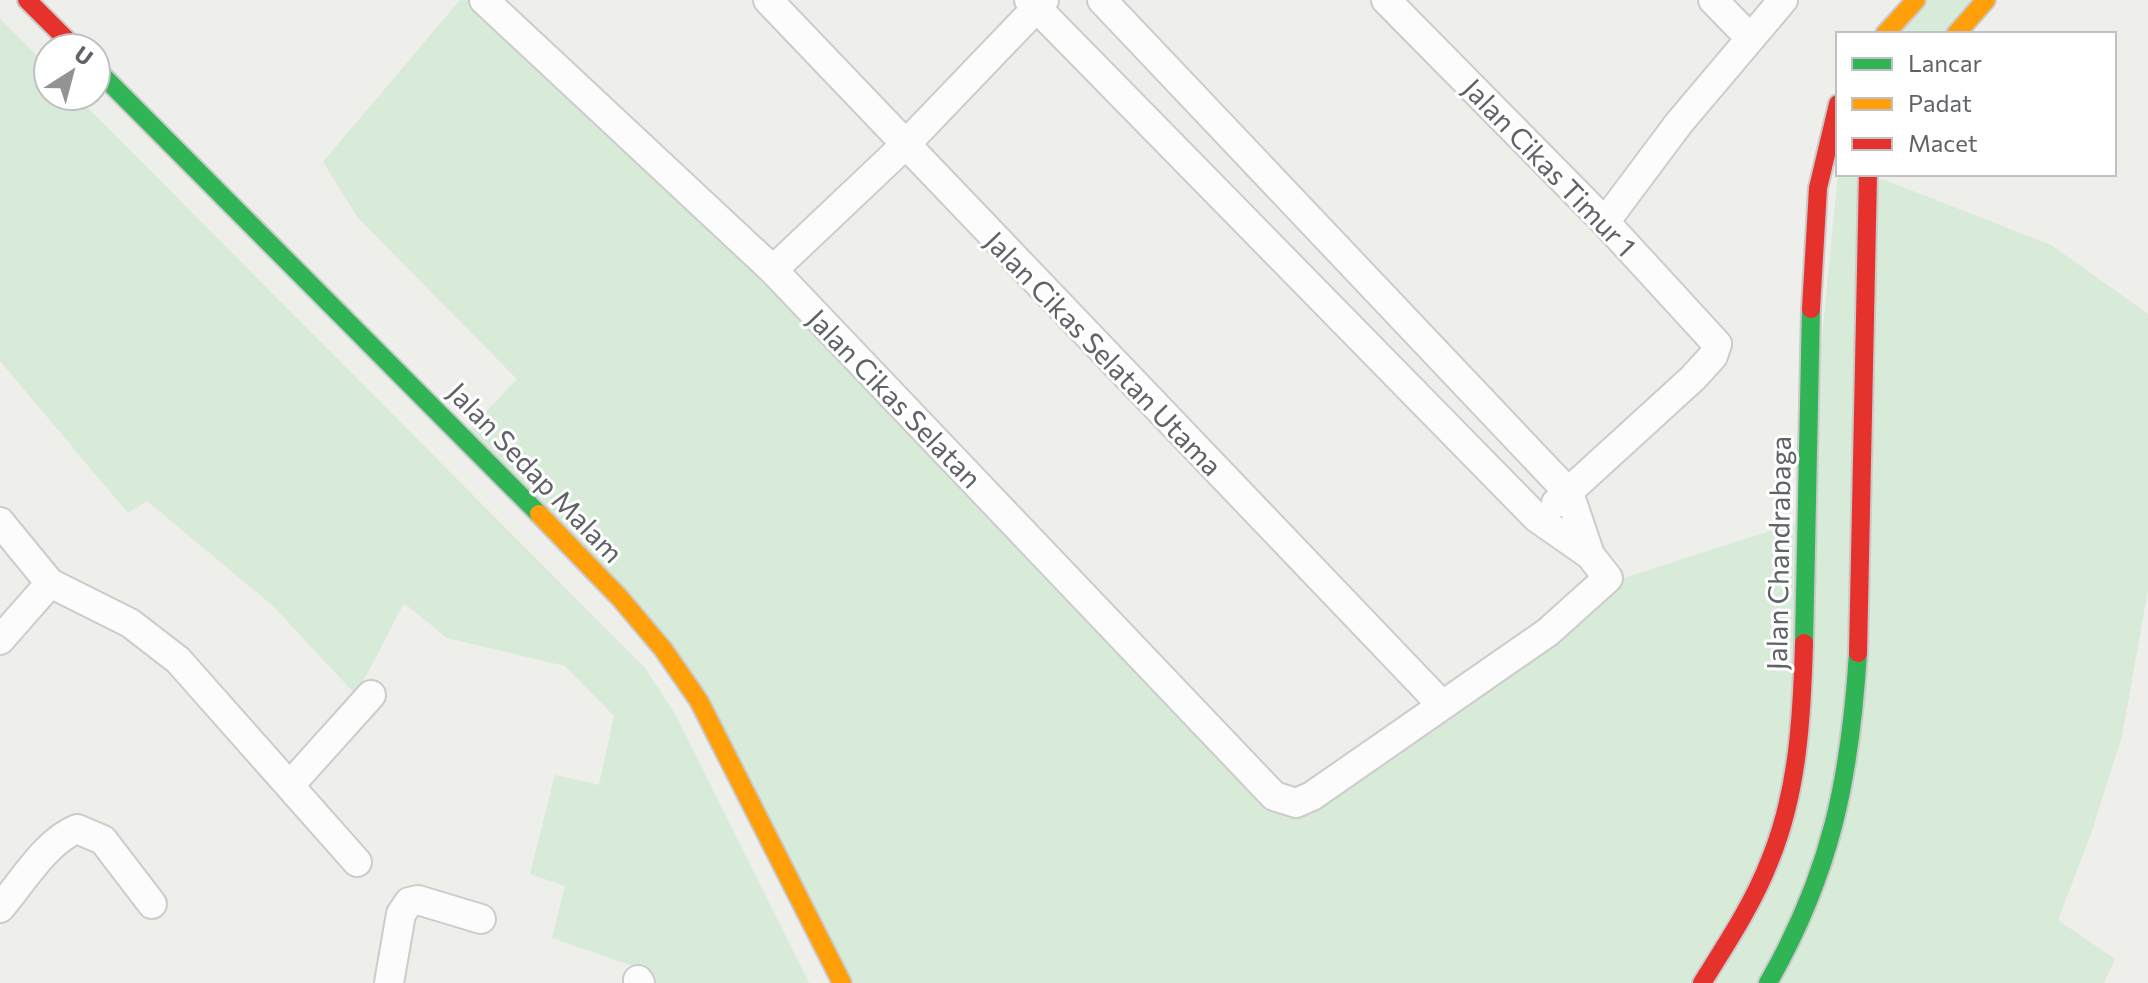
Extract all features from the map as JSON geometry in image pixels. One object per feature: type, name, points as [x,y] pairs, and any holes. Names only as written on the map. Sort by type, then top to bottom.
[{"type":"street","points":[[27,0],[59,32]]},
{"type":"street","name":"Jalan Cikas Selatan","points":[[484,0],[773,270],[1274,796],[1296,803],[1312,796],[1442,705]]},
{"type":"street","name":"Jalan Cikas Selatan Utama","points":[[768,0],[1442,705]]},
{"type":"street","points":[[1102,0],[1569,493],[1590,555]]},
{"type":"street","name":"Jalan Cikas Timur 1","points":[[1386,0],[1605,222],[1712,335],[1717,347],[1710,360],[1569,493]]},
{"type":"street","points":[[1713,0],[1750,38]]},
{"type":"street","points":[[1605,222],[1679,123],[1783,0]]},
{"type":"street","points":[[1887,32],[1916,0]]},
{"type":"street","points":[[1958,32],[1986,0]]},
{"type":"street","points":[[773,270],[905,145],[1036,3],[1537,518],[1590,555],[1608,578],[1603,587],[1548,632],[1442,705]]},
{"type":"street","name":"Jalan Sedap Malam","points":[[112,85],[454,427],[619,597],[663,649],[699,701],[842,983]]},
{"type":"street","name":"Jalan Chandrabaga","points":[[1702,983],[1754,896],[1781,828],[1792,790],[1802,717],[1807,614],[1804,520],[1814,221],[1820,158],[1836,110]]},
{"type":"street","points":[[1768,983],[1788,951],[1826,861],[1855,730],[1860,628],[1868,176]]},
{"type":"street","points":[[1537,518],[1569,493]]},
{"type":"street","points":[[0,522],[50,583],[154,640],[178,660],[357,862]]},
{"type":"street","points":[[0,640],[50,583]]},
{"type":"street","points":[[291,784],[371,695]]},
{"type":"street","points":[[0,908],[47,853],[67,833],[77,829],[103,840],[152,904]]},
{"type":"street","points":[[389,983],[401,914],[409,902],[418,900],[481,919]]},
{"type":"green space","points":[[460,0],[484,0],[1296,803],[1605,584],[1804,520],[1838,176],[1874,176],[2051,245],[2148,314],[2148,590],[2122,736],[2091,834],[2058,920],[2115,959],[2104,983],[842,983],[699,701],[463,436],[517,379],[358,218],[323,162]]},
{"type":"green space","points":[[1916,0],[1986,0],[1958,32],[1887,32]]},
{"type":"green space","points":[[0,19],[32,51],[32,112],[92,112],[645,668],[675,714],[809,983],[649,983],[645,970],[552,938],[565,886],[530,874],[555,775],[599,785],[614,716],[565,666],[447,638],[404,603],[356,695],[273,606],[147,501],[128,513],[0,361]]},
{"type":"traffic: fast","points":[[112,85],[539,514]]},
{"type":"traffic: fast","points":[[1804,643],[1811,309]]},
{"type":"traffic: fast","points":[[1768,983],[1808,903],[1834,824],[1849,742],[1858,653]]},
{"type":"traffic: slow","points":[[1887,32],[1916,0]]},
{"type":"traffic: slow","points":[[1958,32],[1986,0]]},
{"type":"traffic: slow","points":[[539,514],[619,597],[663,649],[699,701],[842,983]]},
{"type":"traffic: jam","points":[[27,0],[59,32]]},
{"type":"traffic: jam","points":[[1811,309],[1818,188],[1836,112]]},
{"type":"traffic: jam","points":[[1858,653],[1868,176]]},
{"type":"traffic: jam","points":[[1702,983],[1756,892],[1787,808],[1797,753],[1804,643]]}]
